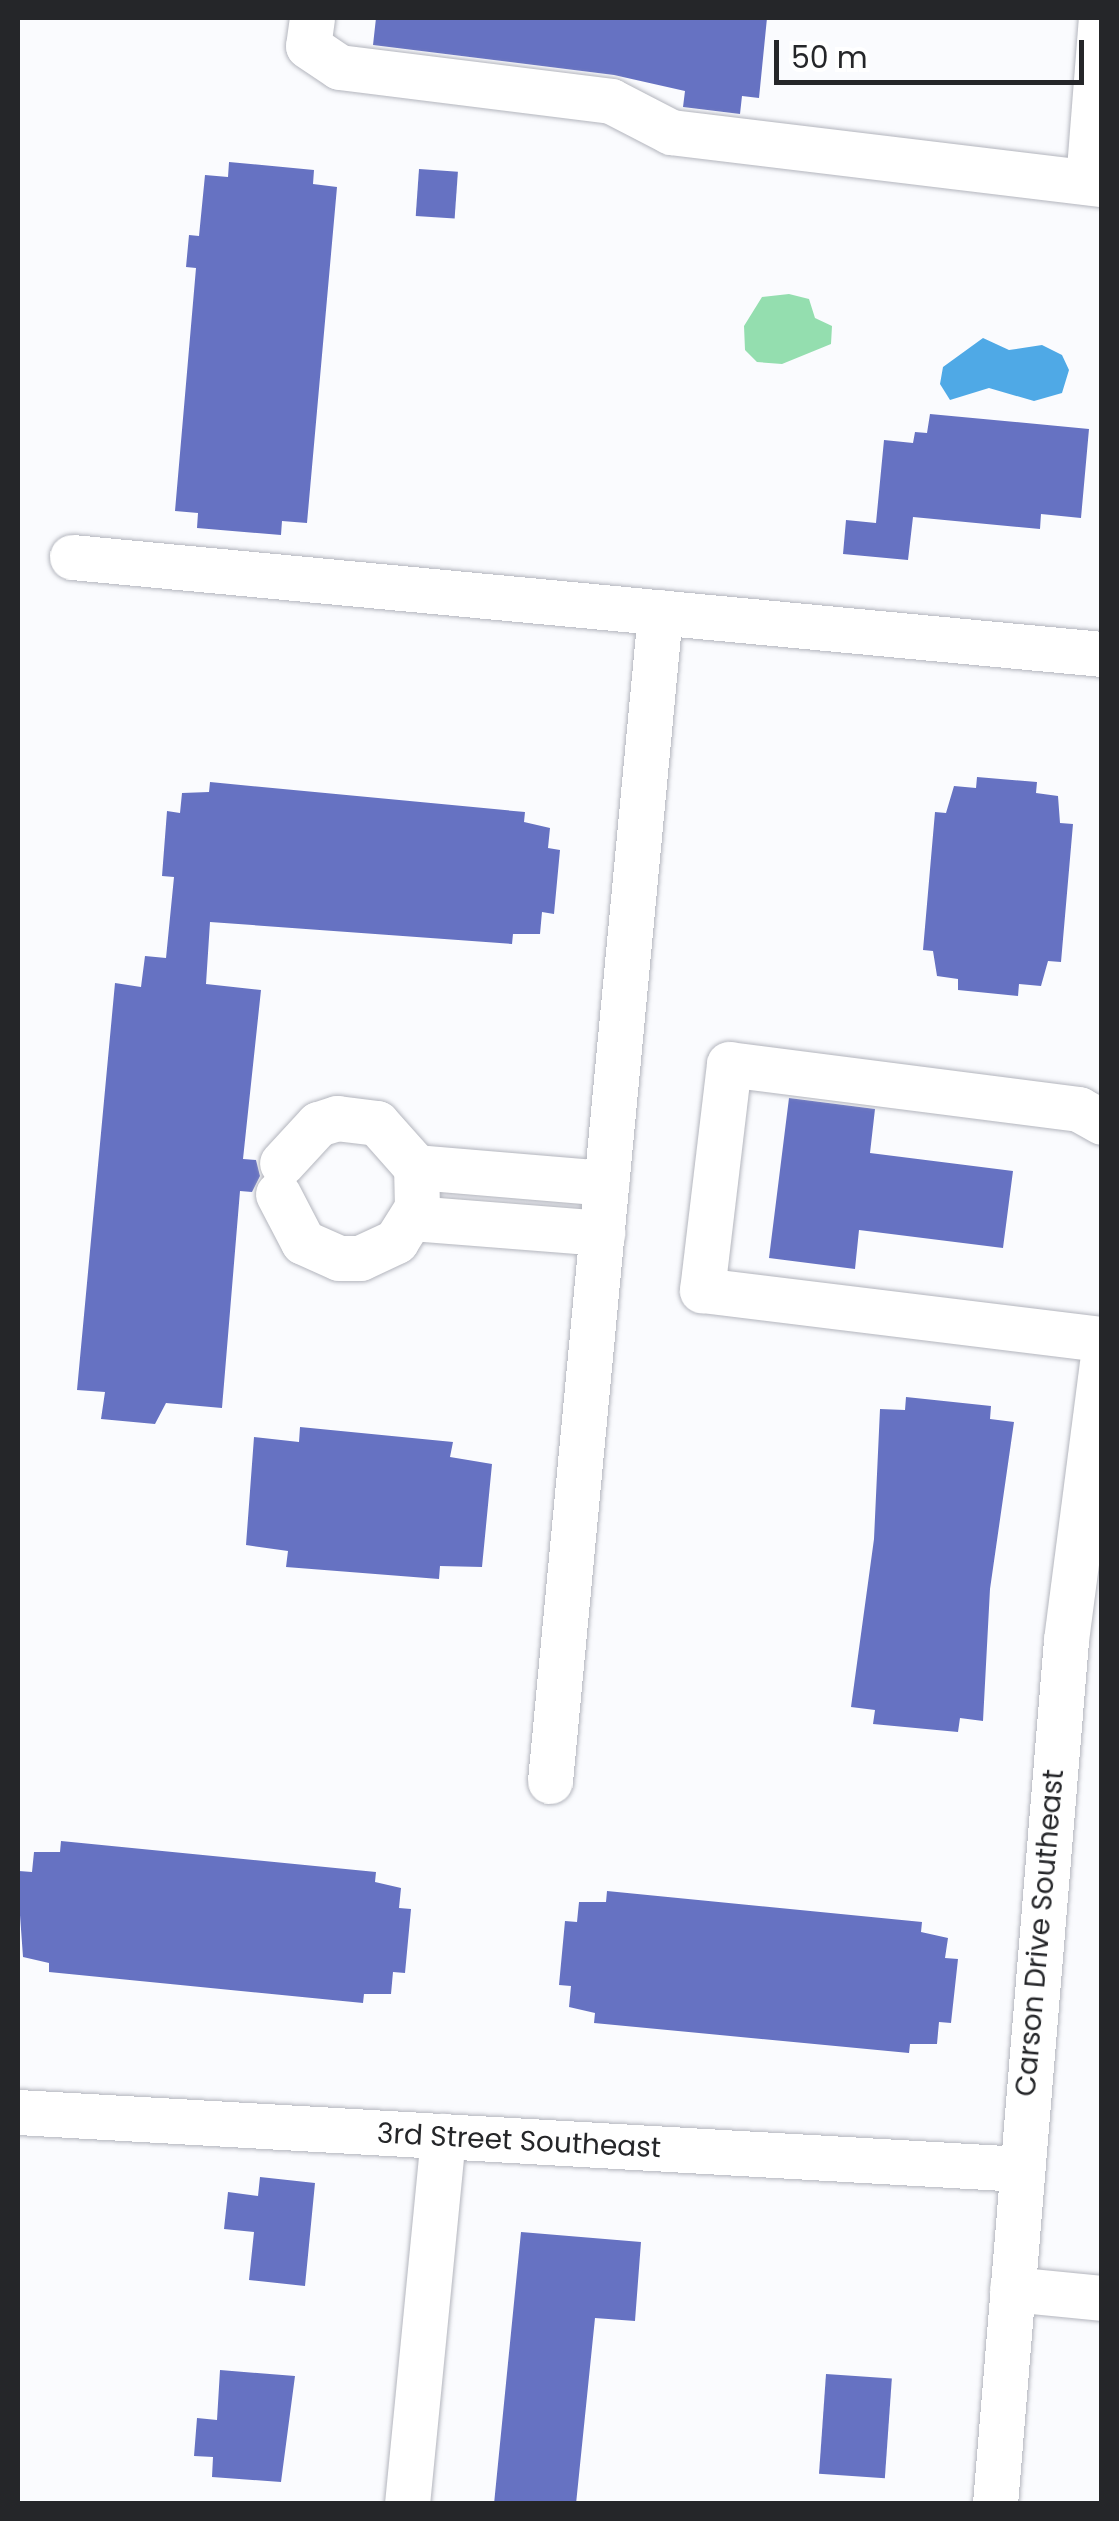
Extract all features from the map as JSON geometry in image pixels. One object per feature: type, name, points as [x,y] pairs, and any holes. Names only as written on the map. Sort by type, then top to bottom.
[{"type":"street","points":[[312,18],[308,46],[339,67],[611,102],[672,132],[1095,183],[1101,18]]},
{"type":"street","points":[[72,556],[1102,654]]},
{"type":"street","points":[[550,1781],[660,612]]},
{"type":"street","points":[[1102,1122],[1079,1109],[729,1064],[702,1290],[1102,1339]]},
{"type":"street","points":[[357,1118],[394,1133],[416,1167],[412,1218],[379,1252],[339,1258],[303,1242],[280,1178],[318,1124],[357,1118]]},
{"type":"street","points":[[416,1167],[606,1184]]},
{"type":"street","points":[[412,1218],[602,1233]]},
{"type":"street","name":"Carson Drive Southeast","points":[[995,2504],[1021,2169],[1088,1584],[1102,1364]]},
{"type":"street","name":"3rd Street Southeast","points":[[18,2112],[1021,2169]]},
{"type":"street","points":[[407,2504],[442,2136]]},
{"type":"street","points":[[1012,2289],[1102,2298]]},
{"type":"green space","points":[[789,294],[809,299],[815,318],[832,326],[831,344],[782,364],[757,362],[745,350],[744,326],[762,297]]},
{"type":"water","points":[[983,338],[1009,350],[1042,345],[1062,355],[1069,370],[1062,393],[1034,401],[989,388],[950,400],[940,384],[943,367]]},
{"type":"building","points":[[376,18],[767,18],[759,98],[742,96],[740,114],[683,107],[685,91],[614,75],[373,45]]},
{"type":"building","points":[[229,162],[314,170],[313,184],[337,187],[307,523],[282,521],[281,535],[197,528],[198,513],[175,511],[196,268],[186,267],[189,235],[199,236],[205,175],[228,177]]},
{"type":"building","points":[[419,169],[458,172],[455,219],[416,216]]},
{"type":"building","points":[[930,414],[1089,429],[1081,518],[1041,514],[1040,529],[913,517],[908,560],[843,554],[846,520],[876,523],[884,440],[913,443],[915,432],[927,433]]},
{"type":"building","points":[[977,777],[1037,782],[1036,793],[1058,796],[1060,823],[1073,824],[1061,962],[1048,961],[1041,986],[1019,984],[1018,996],[958,990],[958,979],[937,976],[933,951],[923,950],[935,812],[946,813],[954,786],[976,788]]},
{"type":"building","points":[[210,782],[525,812],[524,822],[550,828],[548,848],[560,850],[554,914],[542,912],[540,934],[513,934],[512,944],[210,922],[206,984],[261,990],[243,1159],[256,1160],[260,1176],[252,1192],[240,1191],[222,1408],[166,1403],[155,1424],[101,1419],[105,1392],[77,1390],[115,983],[141,987],[145,956],[166,958],[174,877],[162,876],[167,811],[180,813],[182,793],[209,792]]},
{"type":"building","points":[[789,1098],[875,1109],[870,1153],[1013,1171],[1003,1248],[859,1230],[855,1269],[769,1258]]},
{"type":"building","points":[[906,1397],[991,1406],[990,1419],[1014,1422],[990,1589],[983,1721],[960,1718],[958,1732],[873,1724],[875,1710],[851,1707],[874,1539],[880,1409],[905,1410]]},
{"type":"building","points":[[300,1427],[453,1442],[450,1457],[492,1464],[482,1567],[440,1566],[439,1579],[286,1567],[288,1551],[246,1545],[254,1437],[299,1442]]},
{"type":"building","points":[[61,1841],[376,1872],[375,1882],[401,1888],[399,1908],[411,1909],[405,1973],[393,1972],[391,1994],[364,1994],[363,2003],[49,1972],[49,1963],[23,1957],[19,1871],[32,1872],[34,1852],[60,1852]]},
{"type":"building","points":[[607,1891],[922,1922],[921,1932],[948,1938],[945,1958],[958,1959],[951,2023],[939,2022],[937,2044],[910,2044],[909,2053],[594,2023],[595,2013],[569,2007],[571,1986],[559,1985],[565,1921],[577,1922],[579,1902],[606,1902]]},
{"type":"building","points":[[260,2177],[315,2183],[305,2286],[249,2280],[254,2232],[224,2229],[228,2192],[258,2196]]},
{"type":"building","points":[[521,2232],[641,2242],[635,2321],[595,2318],[576,2504],[494,2504]]},
{"type":"building","points":[[220,2370],[295,2376],[281,2482],[212,2477],[213,2457],[194,2456],[197,2418],[217,2420]]},
{"type":"building","points":[[826,2374],[892,2379],[885,2478],[819,2474]]}]
